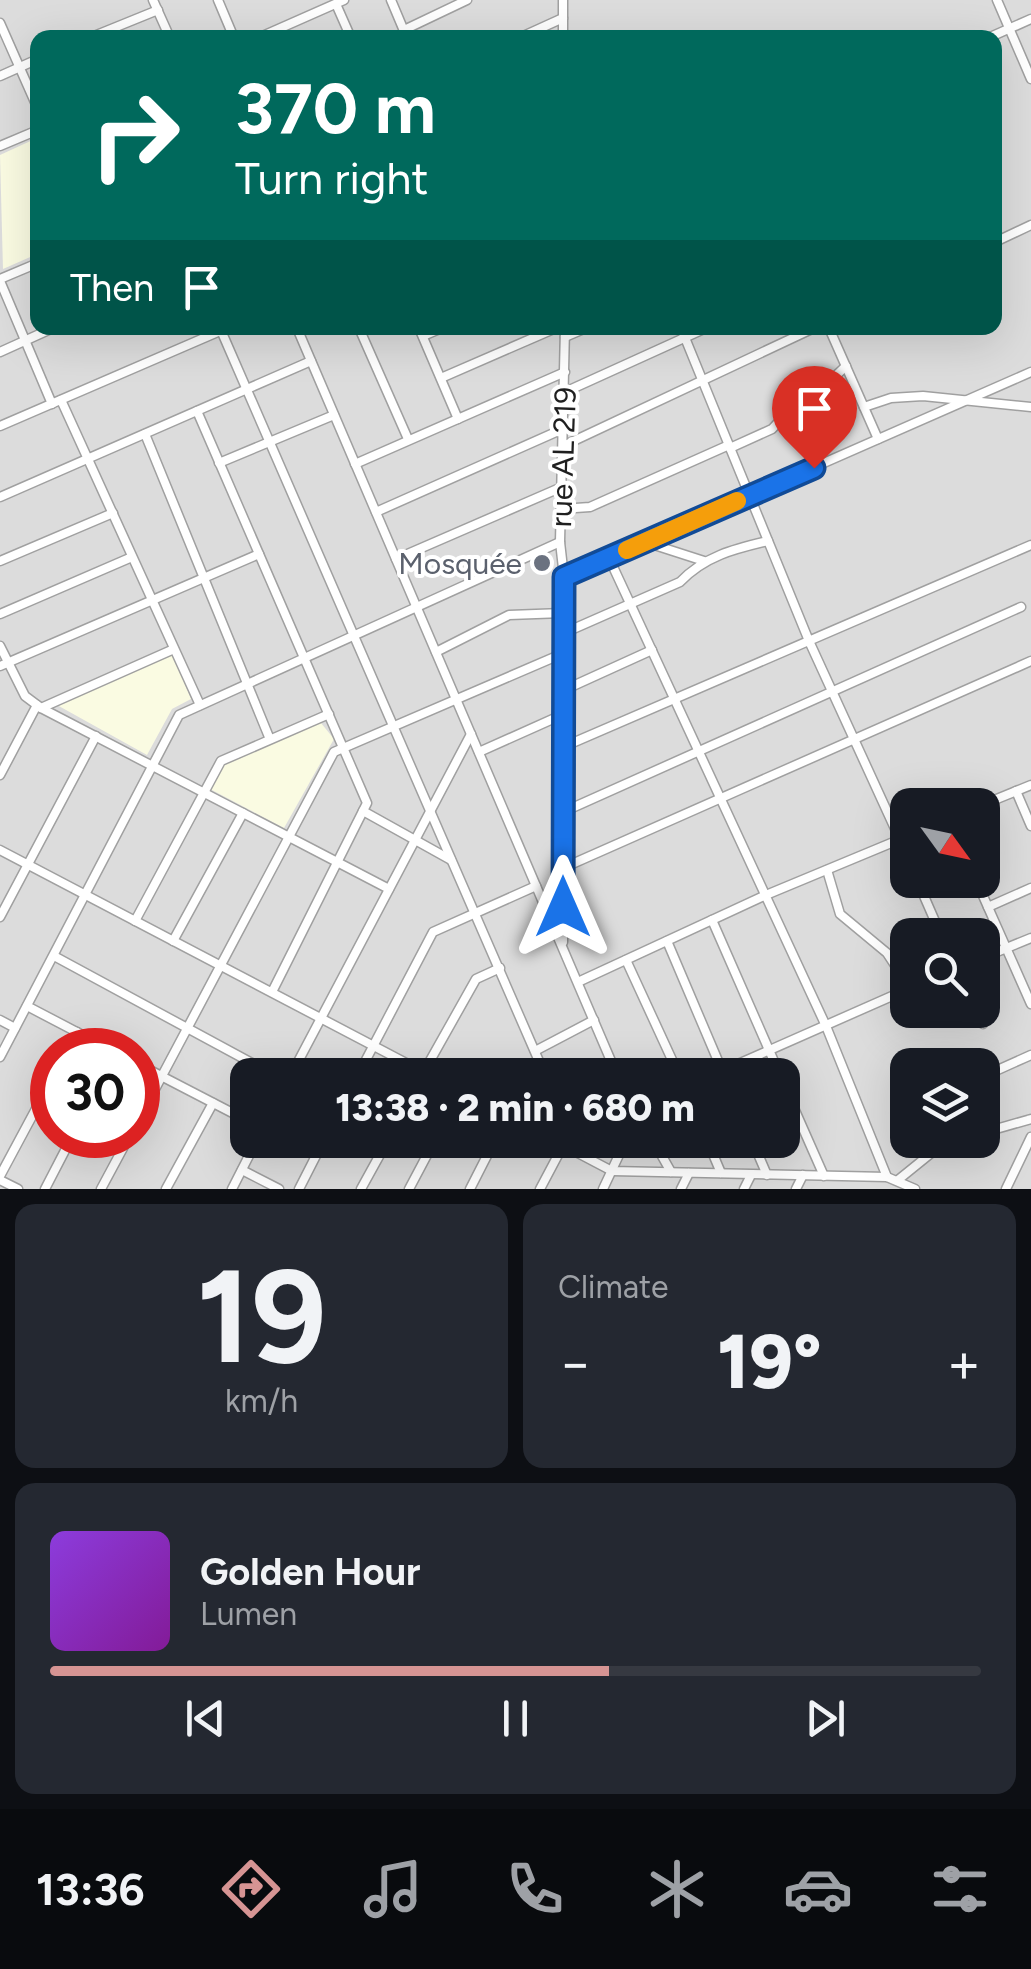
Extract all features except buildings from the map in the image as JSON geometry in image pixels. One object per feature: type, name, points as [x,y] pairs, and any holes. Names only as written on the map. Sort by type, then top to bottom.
[{"type":"street","points":[[153,0],[167,30]]},
{"type":"street","points":[[220,0],[231,30]]},
{"type":"street","points":[[391,0],[404,30]]},
{"type":"street","points":[[413,30],[468,0]]},
{"type":"street","points":[[562,0],[564,30]]},
{"type":"street","points":[[997,0],[1031,78]]},
{"type":"street","points":[[276,30],[340,2],[348,30]]},
{"type":"street","points":[[109,30],[158,10]]},
{"type":"street","points":[[537,30],[563,18]]},
{"type":"street","points":[[1002,31],[1031,19]]},
{"type":"street","points":[[0,24],[30,90]]},
{"type":"street","points":[[288,25],[290,30]]},
{"type":"street","points":[[0,76],[30,63]]},
{"type":"street","points":[[0,146],[30,133]]},
{"type":"street","points":[[1002,239],[1031,225]]},
{"type":"street","points":[[30,267],[0,280],[25,340],[88,459],[200,705]]},
{"type":"street","points":[[0,352],[37,335]]},
{"type":"street","points":[[0,426],[207,335]]},
{"type":"street","points":[[226,335],[538,1058]]},
{"type":"street","points":[[300,335],[611,1058]]},
{"type":"street","points":[[362,335],[408,440]]},
{"type":"street","points":[[422,335],[458,418]]},
{"type":"street","points":[[441,378],[540,335]]},
{"type":"street","name":"rue AL 219","points":[[562,946],[564,577],[560,542],[565,335]]},
{"type":"street","points":[[565,392],[677,335]]},
{"type":"street","points":[[684,335],[809,641],[890,811]]},
{"type":"street","points":[[565,445],[799,335]]},
{"type":"street","points":[[832,335],[878,439]]},
{"type":"street","points":[[0,497],[311,361]]},
{"type":"street","points":[[562,509],[590,507],[772,428],[804,395],[826,385],[846,366]]},
{"type":"street","points":[[355,464],[565,372]]},
{"type":"street","points":[[564,577],[1031,372]]},
{"type":"street","points":[[864,407],[905,396],[1031,407]]},
{"type":"street","points":[[197,411],[367,803],[272,992]]},
{"type":"street","points":[[220,463],[334,415]]},
{"type":"street","points":[[376,512],[565,428]]},
{"type":"street","points":[[144,434],[269,737]]},
{"type":"street","points":[[396,560],[562,488]]},
{"type":"street","points":[[0,561],[112,514]]},
{"type":"street","points":[[564,632],[680,582],[704,561],[768,541]]},
{"type":"street","points":[[0,1057],[178,714],[560,542]]},
{"type":"street","points":[[645,542],[704,561]]},
{"type":"street","points":[[564,747],[1031,545]]},
{"type":"street","points":[[4,665],[259,554]]},
{"type":"street","points":[[0,614],[132,557]]},
{"type":"street","points":[[609,558],[826,1026],[887,1177]]},
{"type":"street","points":[[563,812],[1021,607]]},
{"type":"street","points":[[436,652],[509,615],[563,613]]},
{"type":"street","points":[[0,646],[4,665],[25,696],[39,706],[389,889]]},
{"type":"street","points":[[0,775],[39,706],[174,649]]},
{"type":"street","points":[[564,690],[652,650]]},
{"type":"street","points":[[230,1112],[161,1076],[334,752],[564,653]]},
{"type":"street","points":[[563,868],[1031,661]]},
{"type":"street","points":[[135,920],[224,758],[328,714]]},
{"type":"street","points":[[478,752],[564,714]]},
{"type":"street","points":[[300,1058],[471,734]]},
{"type":"street","points":[[0,917],[96,736]]},
{"type":"street","points":[[1000,798],[1031,785]]},
{"type":"street","points":[[1016,791],[1031,826]]},
{"type":"street","points":[[363,812],[454,861]]},
{"type":"street","points":[[174,941],[243,813]]},
{"type":"street","points":[[578,982],[766,895],[890,844]]},
{"type":"street","points":[[0,850],[395,1058]]},
{"type":"street","points":[[826,870],[840,914],[890,959]]},
{"type":"street","points":[[367,1058],[433,932],[536,886]]},
{"type":"street","points":[[988,907],[1031,888]]},
{"type":"street","points":[[984,898],[1031,1004]]},
{"type":"street","points":[[712,920],[772,1058]]},
{"type":"street","points":[[1000,951],[1031,938]]},
{"type":"street","points":[[668,940],[714,1058]]},
{"type":"street","points":[[54,956],[243,1058]]},
{"type":"street","points":[[626,960],[671,1058]]},
{"type":"street","points":[[434,1058],[476,979],[500,968]]},
{"type":"street","points":[[754,1058],[890,996]]},
{"type":"street","points":[[27,1006],[70,1028]]},
{"type":"street","points":[[0,1020],[15,1028]]},
{"type":"street","points":[[535,1051],[594,1020]]},
{"type":"street","points":[[1000,1069],[1031,1055]]},
{"type":"street","points":[[166,1189],[213,1103]]},
{"type":"street","points":[[1000,1127],[1031,1118]]},
{"type":"street","points":[[18,1189],[0,1178],[30,1121]]},
{"type":"street","points":[[800,1121],[824,1176]]},
{"type":"street","points":[[1006,1189],[1031,1137]]},
{"type":"street","points":[[45,1189],[61,1158]]},
{"type":"street","points":[[101,1189],[118,1158]]},
{"type":"street","points":[[232,1189],[248,1158]]},
{"type":"street","points":[[299,1189],[315,1158]]},
{"type":"street","points":[[361,1189],[378,1158]]},
{"type":"street","points":[[409,1189],[425,1158]]},
{"type":"street","points":[[470,1189],[486,1158]]},
{"type":"street","points":[[540,1189],[557,1158]]},
{"type":"street","points":[[590,1158],[612,1171],[887,1177],[915,1189]]},
{"type":"street","points":[[603,1189],[618,1158]]},
{"type":"street","points":[[663,1158],[670,1172]]},
{"type":"street","points":[[714,1158],[721,1174]]},
{"type":"street","points":[[760,1158],[767,1175]]},
{"type":"street","points":[[898,1180],[925,1158]]},
{"type":"street","points":[[242,1170],[278,1189]]},
{"type":"street","points":[[681,1189],[689,1173]]},
{"type":"street","points":[[744,1189],[750,1175]]},
{"type":"street","points":[[796,1189],[803,1175]]},
{"type":"shaded area","points":[[0,0],[1031,0],[1031,1189],[0,1189]]},
{"type":"shaded area","points":[[30,141],[30,257],[3,269],[0,155]]},
{"type":"shaded area","points":[[173,655],[191,699],[172,709],[147,755],[57,705]]},
{"type":"shaded area","points":[[321,723],[334,739],[284,828],[210,789],[223,761]]},
{"type":"slow traffic","points":[[627,550],[737,501]]},
{"type":"place","name":"Mosquée","points":[[542,563]]},
{"type":"route","points":[[563,907],[564,577],[814,468]]}]
